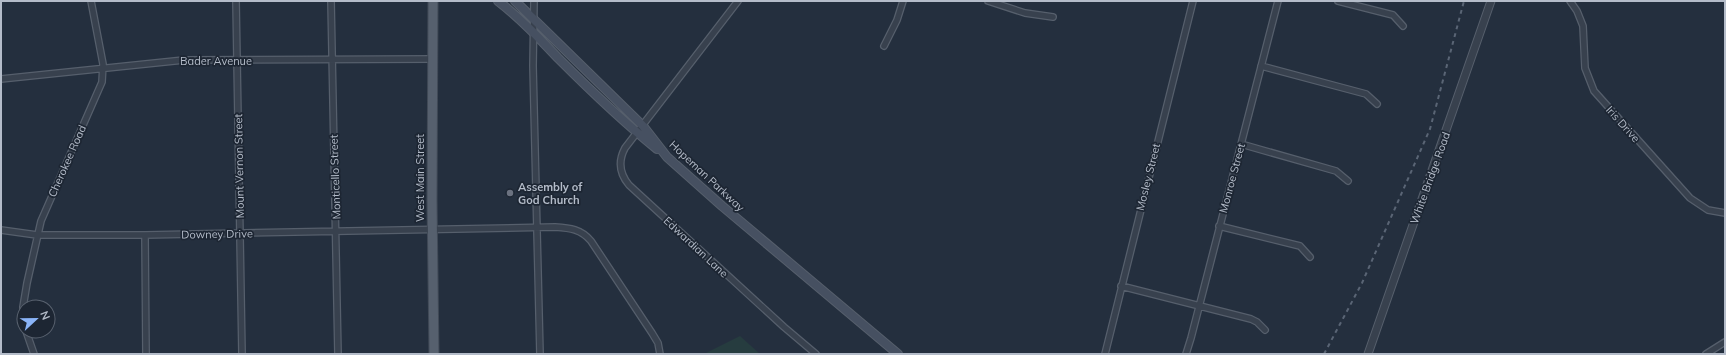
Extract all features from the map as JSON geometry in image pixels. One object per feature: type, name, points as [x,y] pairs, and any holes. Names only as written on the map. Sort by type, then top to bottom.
[{"type":"main road","name":"West Main Street","points":[[433,1],[432,230],[434,354]]},
{"type":"main road","points":[[498,1],[534,32],[601,100],[637,133],[668,157]]},
{"type":"main road","name":"Hopeman Parkway","points":[[515,1],[642,126],[668,157],[722,206],[898,354]]},
{"type":"street","name":"Cherokee Road","points":[[24,299],[37,235],[51,197],[100,88],[103,69],[91,1]]},
{"type":"street","name":"Mount Vernon Street","points":[[236,1],[242,354]]},
{"type":"street","name":"Monticello Street","points":[[332,1],[338,354]]},
{"type":"street","points":[[534,1],[540,354]]},
{"type":"street","name":"Edwardian Lane","points":[[738,1],[625,148],[621,158],[621,173],[629,185],[784,327],[816,354]]},
{"type":"street","points":[[884,46],[897,20],[903,1]]},
{"type":"street","points":[[988,1],[1025,13],[1053,17]]},
{"type":"street","name":"Mosley Street","points":[[1105,354],[1193,1]]},
{"type":"street","name":"Monroe Street","points":[[1186,354],[1192,338],[1278,1]]},
{"type":"street","points":[[1338,1],[1393,15],[1403,26]]},
{"type":"street","name":"White Bridge Road","points":[[1368,354],[1492,1]]},
{"type":"street","name":"Iris Drive","points":[[1570,1],[1581,20],[1584,33],[1584,68],[1594,91],[1690,198],[1708,210],[1725,213]]},
{"type":"street","name":"Bader Avenue","points":[[1,79],[184,60],[433,59]]},
{"type":"street","points":[[1261,66],[1366,94],[1377,104]]},
{"type":"street","points":[[1241,144],[1336,171],[1348,181]]},
{"type":"street","points":[[1220,226],[1300,246],[1310,256]]},
{"type":"street","name":"Downey Drive","points":[[1,230],[37,235],[145,235],[537,228],[573,229],[586,236],[596,248],[652,333],[660,352]]},
{"type":"street","points":[[145,235],[146,354]]},
{"type":"street","points":[[1121,286],[1251,319],[1258,322],[1265,330]]},
{"type":"street","points":[[29,339],[34,354]]},
{"type":"street","points":[[1706,354],[1725,342]]},
{"type":"green space","points":[[740,336],[760,354],[704,354]]},
{"type":"railway","points":[[1324,354],[1362,283],[1430,129],[1464,1]]},
{"type":"place","name":"Assembly of God Church","points":[[510,193]]}]
